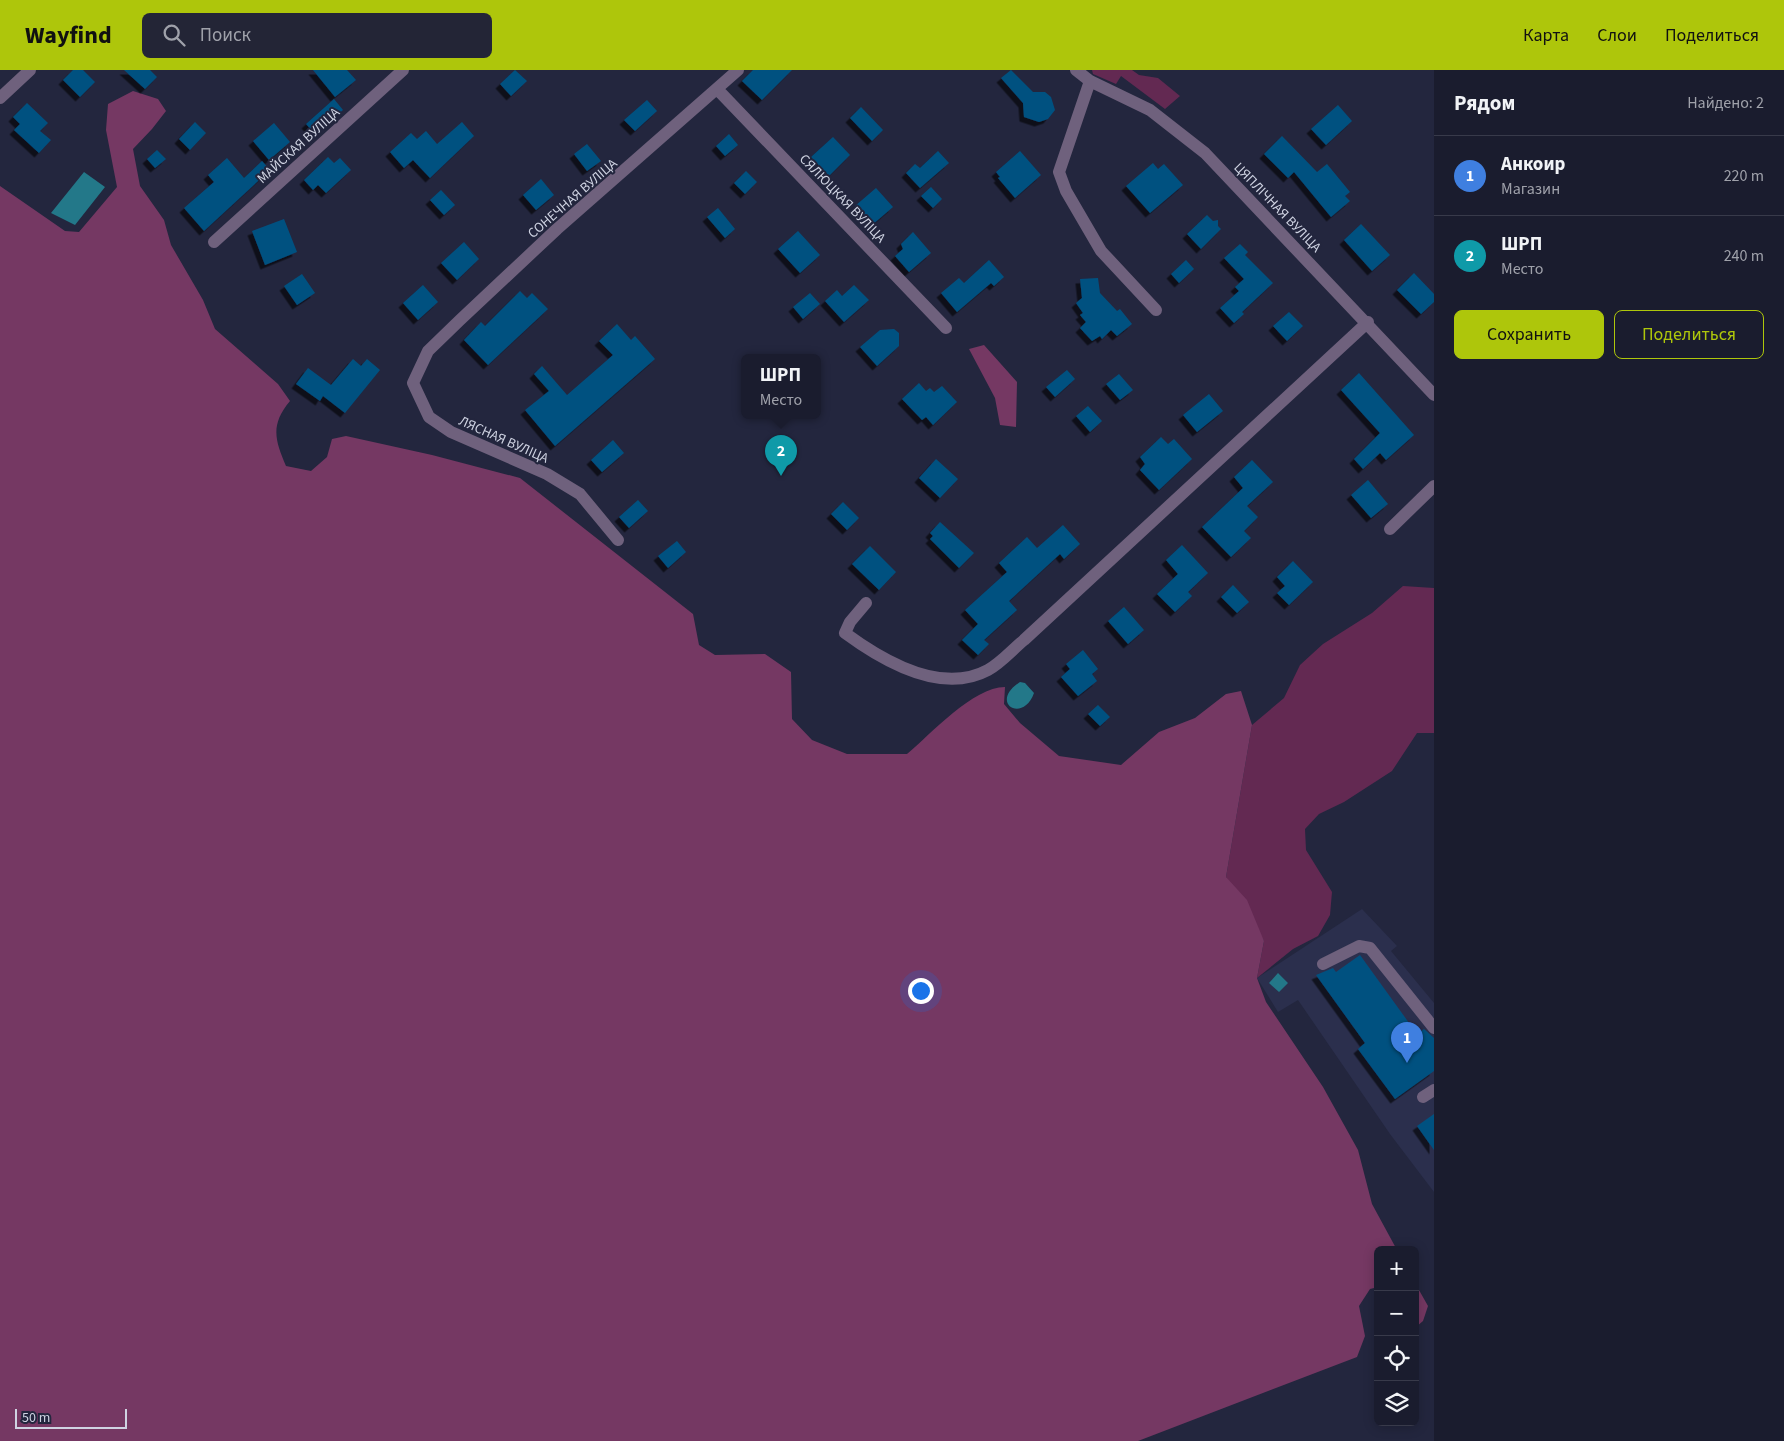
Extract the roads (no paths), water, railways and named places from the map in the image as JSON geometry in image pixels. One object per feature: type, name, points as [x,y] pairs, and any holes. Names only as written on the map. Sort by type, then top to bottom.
[{"type":"street","points":[[0,98],[30,70]]},
{"type":"street","name":"МАЙСКАЯ ВУЛІЦА","points":[[214,242],[403,70]]},
{"type":"street","name":"СОНЕЧНАЯ ВУЛІЦА","points":[[428,351],[557,230],[718,90],[738,70]]},
{"type":"street","name":"ЦЯПЛІЧНАЯ ВУЛІЦА","points":[[1076,70],[1090,81],[1150,110],[1205,153],[1368,322],[1434,395]]},
{"type":"street","points":[[1090,81],[1059,172],[1066,191],[1101,251],[1156,310]]},
{"type":"street","name":"СЯЛЮЦКАЯ ВУЛІЦА","points":[[718,90],[946,328]]},
{"type":"street","points":[[866,603],[850,622],[846,633],[869,651],[931,678],[957,680],[988,670],[1031,633],[1368,322]]},
{"type":"street","name":"ЛЯСНАЯ ВУЛІЦА","points":[[428,351],[413,383],[429,417],[451,432],[547,474],[580,494],[618,540]]},
{"type":"street","points":[[1390,529],[1434,486]]},
{"type":"street","points":[[1323,964],[1359,946],[1370,948],[1434,1028]]},
{"type":"street","points":[[1423,1097],[1434,1090]]},
{"type":"place","name":"ШРП","points":[[781,476]]},
{"type":"place","name":"Анкоир","points":[[1407,1063]]}]
